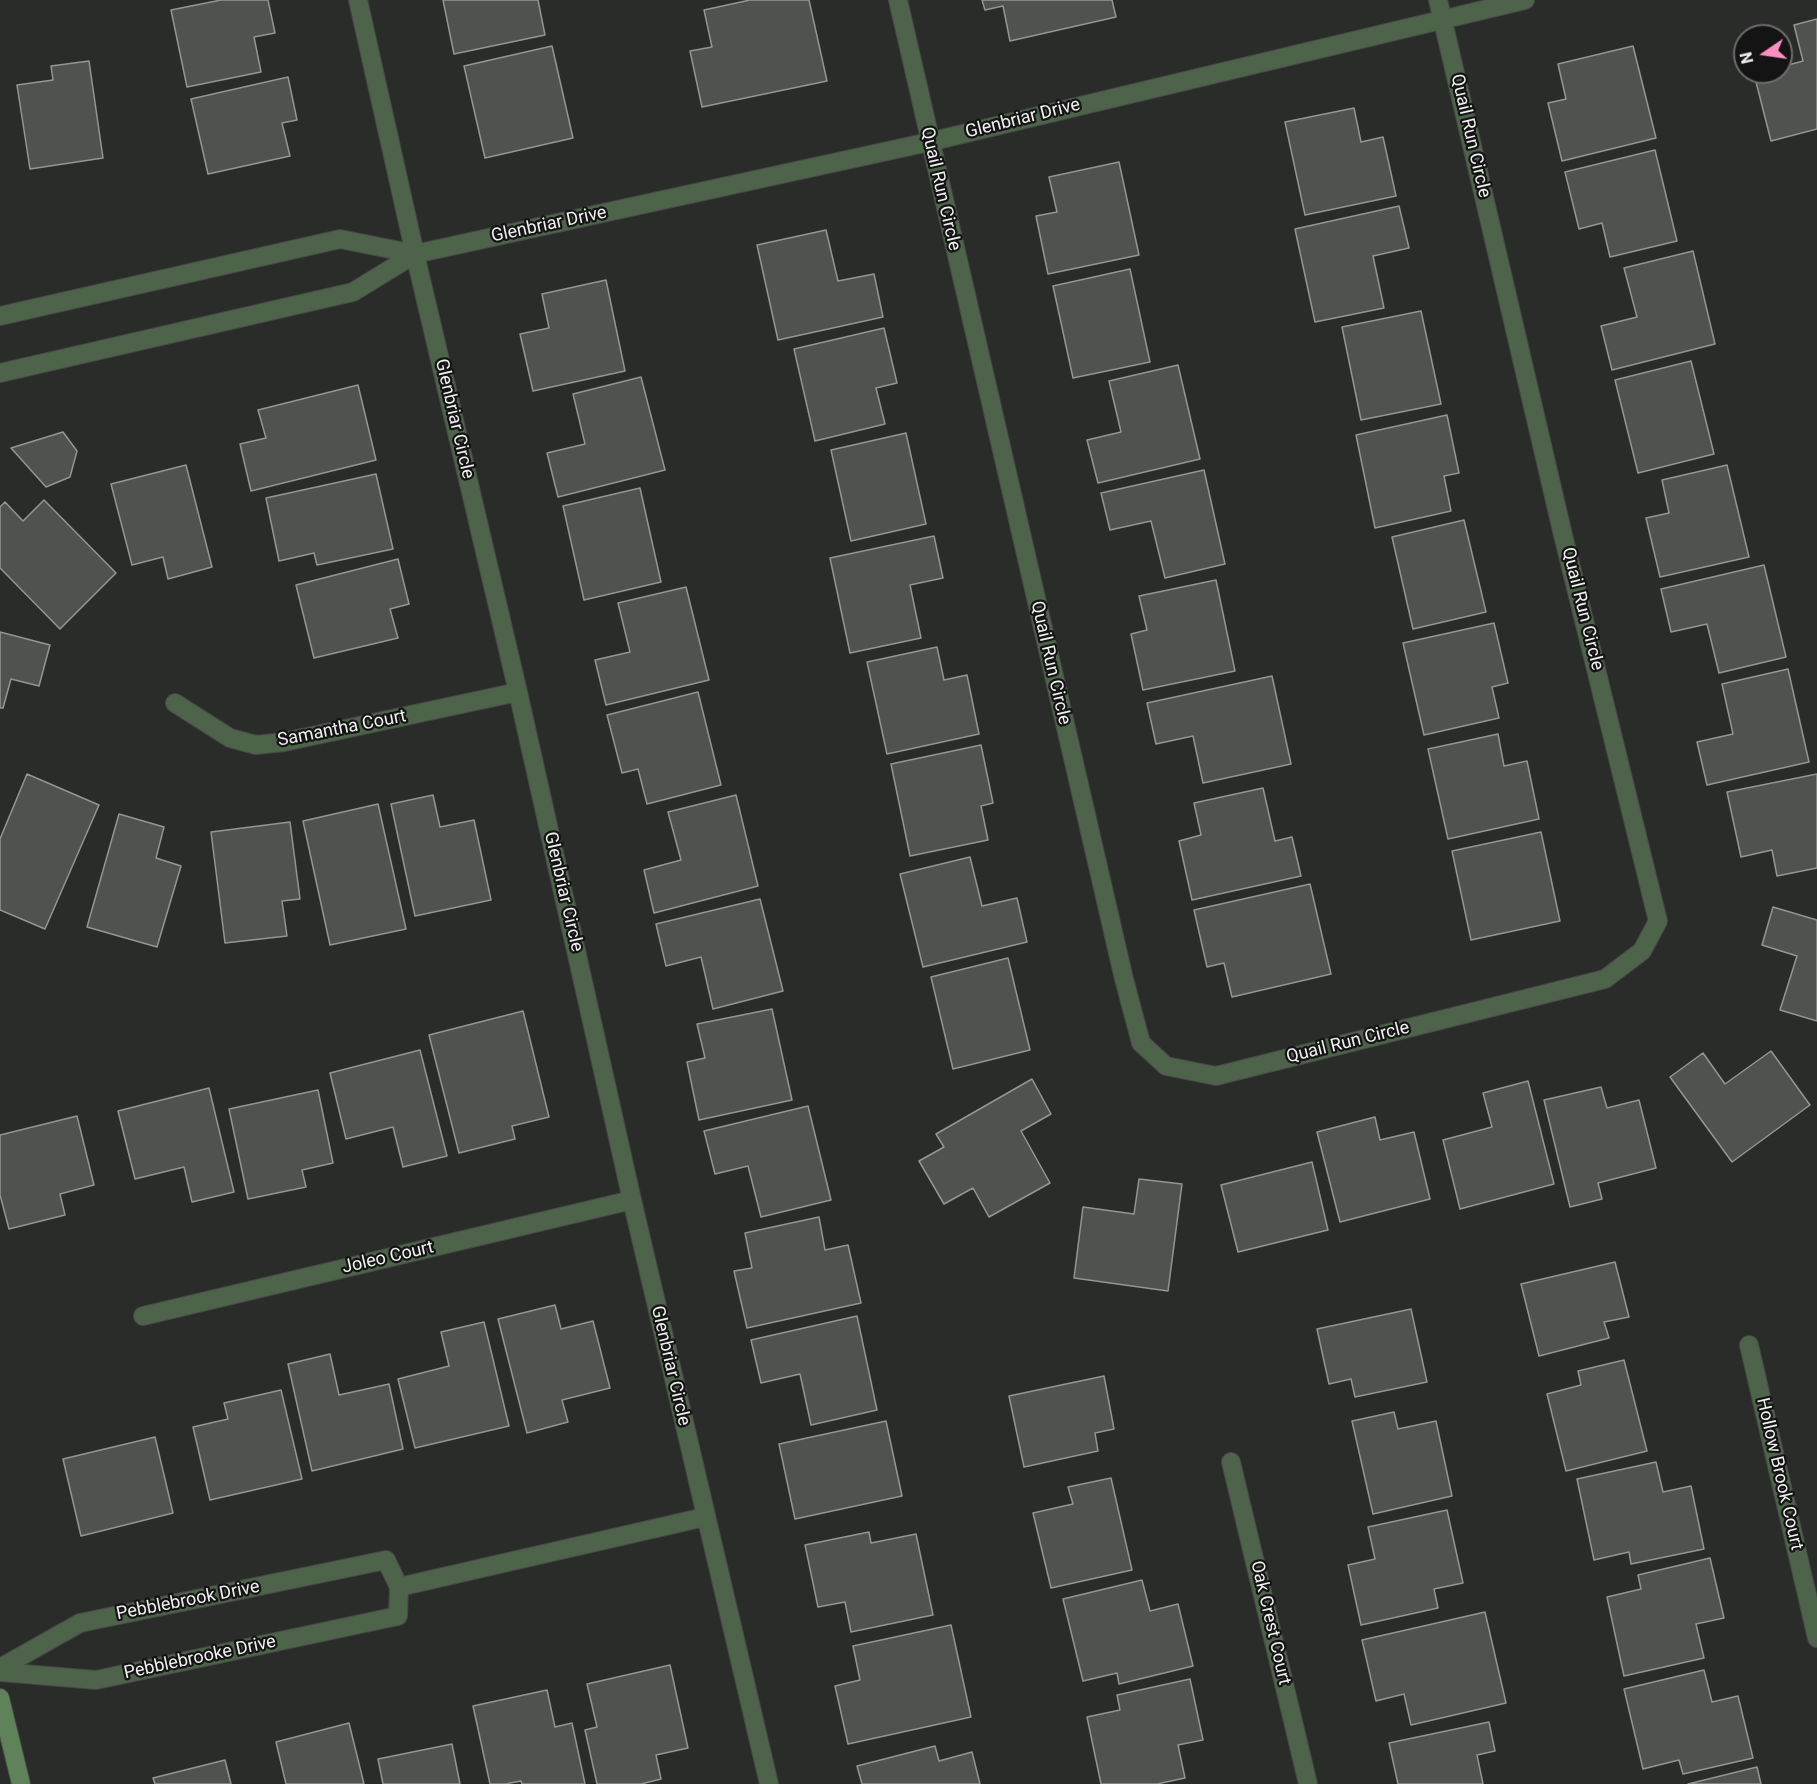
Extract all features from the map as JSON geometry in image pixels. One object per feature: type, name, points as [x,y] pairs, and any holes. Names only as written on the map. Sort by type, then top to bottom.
[{"type":"main road","points":[[0,1698],[21,1784]]},
{"type":"street","name":"Glenbriar Circle","points":[[358,0],[705,1517],[769,1784]]},
{"type":"street","name":"Quail Run Circle","points":[[898,0],[1124,979],[1141,1043],[1166,1066],[1216,1076],[1605,979],[1642,951],[1658,921],[1563,534],[1438,0]]},
{"type":"street","name":"Glenbriar Drive","points":[[0,373],[352,292],[415,254],[929,142],[1525,0]]},
{"type":"street","name":"Glenbriar Drive","points":[[0,316],[340,239],[415,254]]},
{"type":"street","name":"Samantha Court","points":[[175,703],[230,738],[256,745],[284,742],[518,692]]},
{"type":"street","name":"Joleo Court","points":[[143,1316],[632,1200]]},
{"type":"street","name":"Hollow Brook Court","points":[[1749,1345],[1817,1638]]},
{"type":"street","name":"Oak Crest Court","points":[[1232,1462],[1308,1784]]},
{"type":"street","points":[[399,1587],[705,1517]]},
{"type":"street","name":"Pebblebrook Drive","points":[[0,1670],[80,1623],[386,1560],[399,1587]]},
{"type":"street","name":"Pebblebrooke Drive","points":[[0,1670],[96,1680],[398,1616],[399,1587]]},
{"type":"building","points":[[221,0],[268,0],[275,33],[254,37],[261,72],[187,87],[171,10]]},
{"type":"building","points":[[443,0],[538,0],[545,35],[454,54]]},
{"type":"building","points":[[750,0],[809,0],[827,81],[702,107],[690,51],[712,47],[704,10]]},
{"type":"building","points":[[982,0],[1112,0],[1116,17],[1010,41],[1003,6],[985,10]]},
{"type":"building","points":[[1817,19],[1817,129],[1771,141],[1757,84],[1793,84],[1793,64],[1803,61],[1794,25]]},
{"type":"building","points":[[552,46],[573,138],[485,158],[464,66]]},
{"type":"building","points":[[1633,46],[1656,138],[1562,161],[1548,103],[1566,99],[1558,64]]},
{"type":"building","points":[[89,61],[103,158],[30,169],[17,85],[53,80],[51,66]]},
{"type":"building","points":[[288,77],[297,120],[282,123],[290,156],[208,174],[191,99]]},
{"type":"building","points":[[1354,108],[1361,142],[1383,137],[1396,196],[1305,215],[1285,122]]},
{"type":"building","points":[[1655,150],[1677,241],[1610,257],[1602,223],[1579,229],[1565,172]]},
{"type":"building","points":[[1119,162],[1139,255],[1048,274],[1036,216],[1057,212],[1049,177]]},
{"type":"building","points":[[1399,206],[1409,248],[1373,256],[1384,308],[1315,322],[1295,229]]},
{"type":"building","points":[[826,230],[838,281],[874,274],[883,317],[778,340],[757,245]]},
{"type":"building","points":[[1693,251],[1715,344],[1612,370],[1601,326],[1637,317],[1624,268]]},
{"type":"building","points":[[1130,269],[1150,362],[1073,378],[1053,286]]},
{"type":"building","points":[[606,280],[625,371],[533,391],[520,334],[549,328],[542,294]]},
{"type":"building","points":[[1421,311],[1441,404],[1361,420],[1342,327]]},
{"type":"building","points":[[884,328],[897,383],[876,388],[885,424],[815,441],[794,349]]},
{"type":"building","points":[[1691,361],[1714,454],[1638,473],[1615,380]]},
{"type":"building","points":[[1178,365],[1200,459],[1098,483],[1087,440],[1121,432],[1109,381]]},
{"type":"building","points":[[641,377],[665,470],[558,497],[547,453],[585,444],[573,394]]},
{"type":"building","points":[[358,385],[376,460],[251,491],[240,444],[266,438],[258,410]]},
{"type":"building","points":[[1447,415],[1459,473],[1444,476],[1451,511],[1375,528],[1356,435]]},
{"type":"building","points":[[63,432],[77,451],[70,477],[46,487],[11,448]]},
{"type":"building","points":[[906,433],[926,524],[851,541],[831,450]]},
{"type":"building","points":[[186,465],[212,567],[168,579],[163,557],[132,565],[111,484]]},
{"type":"building","points":[[1727,465],[1749,557],[1660,577],[1646,518],[1669,513],[1662,480]]},
{"type":"building","points":[[1204,470],[1225,564],[1165,578],[1151,521],[1110,530],[1101,493]]},
{"type":"building","points":[[376,474],[393,549],[317,565],[314,553],[279,561],[266,498]]},
{"type":"building","points":[[640,488],[661,582],[584,600],[563,506]]},
{"type":"building","points":[[44,500],[116,573],[60,629],[0,568],[0,507],[5,502],[23,521]]},
{"type":"building","points":[[1464,520],[1486,612],[1413,629],[1392,537]]},
{"type":"building","points":[[934,536],[943,578],[910,585],[921,638],[850,653],[830,558]]},
{"type":"building","points":[[398,559],[409,604],[390,609],[398,638],[314,658],[296,585]]},
{"type":"building","points":[[1764,565],[1786,657],[1719,673],[1707,624],[1671,632],[1661,589]]},
{"type":"building","points":[[1216,580],[1235,671],[1143,690],[1131,634],[1147,630],[1139,596]]},
{"type":"building","points":[[686,587],[709,680],[606,705],[595,660],[630,652],[618,603]]},
{"type":"building","points":[[1494,623],[1508,683],[1492,687],[1499,718],[1424,735],[1403,643]]},
{"type":"building","points":[[0,632],[50,645],[39,686],[11,679],[3,708],[0,708]]},
{"type":"building","points":[[937,647],[944,680],[967,675],[979,734],[887,754],[867,662]]},
{"type":"building","points":[[1788,669],[1809,762],[1707,785],[1697,742],[1733,734],[1722,684]]},
{"type":"building","points":[[1272,676],[1291,764],[1203,783],[1193,736],[1156,744],[1147,703]]},
{"type":"building","points":[[698,692],[721,785],[647,804],[638,769],[622,773],[607,715]]},
{"type":"building","points":[[1498,734],[1504,766],[1527,761],[1539,819],[1448,839],[1428,749]]},
{"type":"building","points":[[981,745],[993,803],[981,806],[988,840],[910,856],[891,764]]},
{"type":"building","points":[[27,774],[99,805],[45,929],[0,910],[0,839]]},
{"type":"building","points":[[1817,774],[1817,868],[1777,876],[1772,850],[1741,857],[1727,792]]},
{"type":"building","points":[[1263,788],[1275,841],[1292,837],[1301,876],[1192,900],[1179,841],[1201,835],[1194,803]]},
{"type":"building","points":[[433,795],[440,827],[474,820],[491,900],[415,916],[391,804]]},
{"type":"building","points":[[736,795],[758,886],[654,913],[644,870],[681,860],[668,812]]},
{"type":"building","points":[[378,804],[406,929],[330,945],[303,821]]},
{"type":"building","points":[[119,814],[164,827],[156,858],[181,866],[157,947],[87,927]]},
{"type":"building","points":[[290,822],[300,899],[282,901],[287,936],[225,943],[211,832]]},
{"type":"building","points":[[1541,832],[1560,921],[1471,940],[1452,851]]},
{"type":"building","points":[[970,857],[982,906],[1017,898],[1027,942],[923,967],[900,874]]},
{"type":"building","points":[[1310,884],[1331,974],[1232,997],[1224,963],[1207,967],[1194,910]]},
{"type":"building","points":[[760,899],[783,991],[713,1009],[701,957],[666,966],[656,924]]},
{"type":"building","points":[[1773,907],[1817,920],[1817,1021],[1780,1010],[1797,956],[1762,945]]},
{"type":"building","points":[[1008,958],[1030,1050],[953,1069],[931,977]]},
{"type":"building","points":[[772,1009],[792,1100],[699,1120],[687,1062],[705,1058],[697,1024]]},
{"type":"building","points":[[523,1011],[549,1117],[512,1126],[515,1139],[459,1153],[429,1035]]},
{"type":"building","points":[[420,1050],[447,1156],[403,1167],[393,1127],[346,1139],[330,1073]]},
{"type":"building","points":[[1771,1051],[1810,1105],[1732,1162],[1670,1077],[1703,1053],[1725,1084]]},
{"type":"building","points":[[1032,1079],[1051,1114],[1021,1131],[1050,1183],[989,1217],[973,1188],[944,1204],[919,1161],[944,1147],[936,1134]]},
{"type":"building","points":[[1528,1081],[1554,1184],[1460,1209],[1443,1140],[1492,1127],[1483,1093]]},
{"type":"building","points":[[1601,1087],[1607,1108],[1639,1100],[1656,1168],[1598,1183],[1602,1199],[1570,1207],[1544,1100]]},
{"type":"building","points":[[209,1088],[234,1192],[192,1202],[184,1167],[135,1179],[118,1111]]},
{"type":"building","points":[[318,1090],[333,1163],[302,1170],[306,1187],[248,1199],[229,1109]]},
{"type":"building","points":[[808,1106],[831,1200],[761,1217],[748,1166],[715,1174],[704,1131]]},
{"type":"building","points":[[77,1116],[94,1185],[60,1194],[65,1215],[9,1229],[0,1195],[0,1135]]},
{"type":"building","points":[[1375,1117],[1380,1140],[1414,1132],[1430,1199],[1340,1222],[1317,1132]]},
{"type":"building","points":[[1312,1162],[1328,1230],[1238,1252],[1221,1185]]},
{"type":"building","points":[[1139,1179],[1182,1184],[1168,1291],[1074,1278],[1083,1207],[1134,1214]]},
{"type":"building","points":[[819,1217],[825,1250],[848,1245],[861,1303],[747,1328],[734,1271],[752,1268],[745,1233]]},
{"type":"building","points":[[1615,1262],[1629,1317],[1604,1322],[1609,1338],[1539,1356],[1521,1284]]},
{"type":"building","points":[[555,1305],[561,1329],[593,1321],[610,1388],[562,1400],[568,1422],[527,1433],[498,1319]]},
{"type":"building","points":[[1411,1309],[1427,1382],[1355,1397],[1351,1379],[1329,1384],[1317,1329]]},
{"type":"building","points":[[857,1316],[877,1410],[811,1425],[800,1374],[761,1383],[751,1340]]},
{"type":"building","points":[[484,1322],[509,1426],[415,1448],[398,1379],[449,1366],[441,1332]]},
{"type":"building","points":[[330,1354],[339,1395],[389,1384],[403,1449],[312,1471],[288,1364]]},
{"type":"building","points":[[1624,1360],[1647,1451],[1566,1471],[1547,1394],[1581,1385],[1578,1371]]},
{"type":"building","points":[[1104,1376],[1114,1429],[1095,1433],[1098,1451],[1024,1467],[1009,1396]]},
{"type":"building","points":[[281,1390],[302,1479],[210,1500],[193,1427],[228,1419],[224,1403]]},
{"type":"building","points":[[1394,1412],[1398,1429],[1436,1421],[1452,1496],[1373,1514],[1352,1421]]},
{"type":"building","points":[[886,1421],[902,1496],[795,1519],[779,1444]]},
{"type":"building","points":[[155,1437],[173,1513],[81,1536],[63,1459]]},
{"type":"building","points":[[1656,1462],[1663,1492],[1691,1486],[1704,1549],[1631,1564],[1629,1552],[1594,1560],[1577,1479]]},
{"type":"building","points":[[1111,1478],[1132,1570],[1051,1588],[1033,1513],[1073,1504],[1068,1487]]},
{"type":"building","points":[[1447,1510],[1463,1583],[1434,1589],[1438,1608],[1361,1625],[1348,1565],[1375,1559],[1368,1527]]},
{"type":"building","points":[[869,1532],[871,1543],[916,1534],[933,1615],[851,1632],[845,1602],[818,1607],[805,1545]]},
{"type":"building","points":[[1710,1558],[1724,1618],[1696,1624],[1704,1658],[1624,1676],[1607,1597],[1641,1589],[1638,1575]]},
{"type":"building","points":[[1142,1580],[1150,1611],[1178,1604],[1193,1666],[1119,1684],[1117,1673],[1083,1681],[1063,1599]]},
{"type":"building","points":[[1485,1612],[1506,1703],[1411,1725],[1404,1694],[1376,1701],[1362,1640]]},
{"type":"building","points":[[951,1625],[971,1717],[848,1744],[835,1686],[860,1680],[853,1646]]},
{"type":"building","points":[[670,1665],[688,1748],[656,1755],[661,1779],[641,1784],[597,1784],[585,1730],[597,1727],[587,1684]]},
{"type":"building","points":[[1704,1670],[1712,1702],[1738,1696],[1753,1758],[1683,1774],[1679,1760],[1643,1769],[1624,1689]]},
{"type":"building","points":[[1190,1679],[1203,1740],[1178,1745],[1185,1778],[1157,1784],[1101,1784],[1087,1717],[1120,1710],[1117,1695]]},
{"type":"building","points":[[547,1690],[555,1727],[572,1723],[585,1784],[522,1784],[521,1781],[490,1784],[473,1706]]},
{"type":"building","points":[[1489,1722],[1495,1751],[1477,1755],[1483,1784],[1398,1784],[1389,1743]]},
{"type":"building","points":[[349,1723],[364,1784],[286,1784],[276,1742]]},
{"type":"building","points":[[452,1744],[460,1784],[383,1784],[378,1759]]},
{"type":"building","points":[[935,1746],[939,1761],[972,1752],[980,1784],[862,1784],[857,1766]]},
{"type":"building","points":[[225,1760],[231,1784],[155,1784],[153,1778]]},
{"type":"building","points":[[1757,1767],[1761,1784],[1688,1784]]}]
